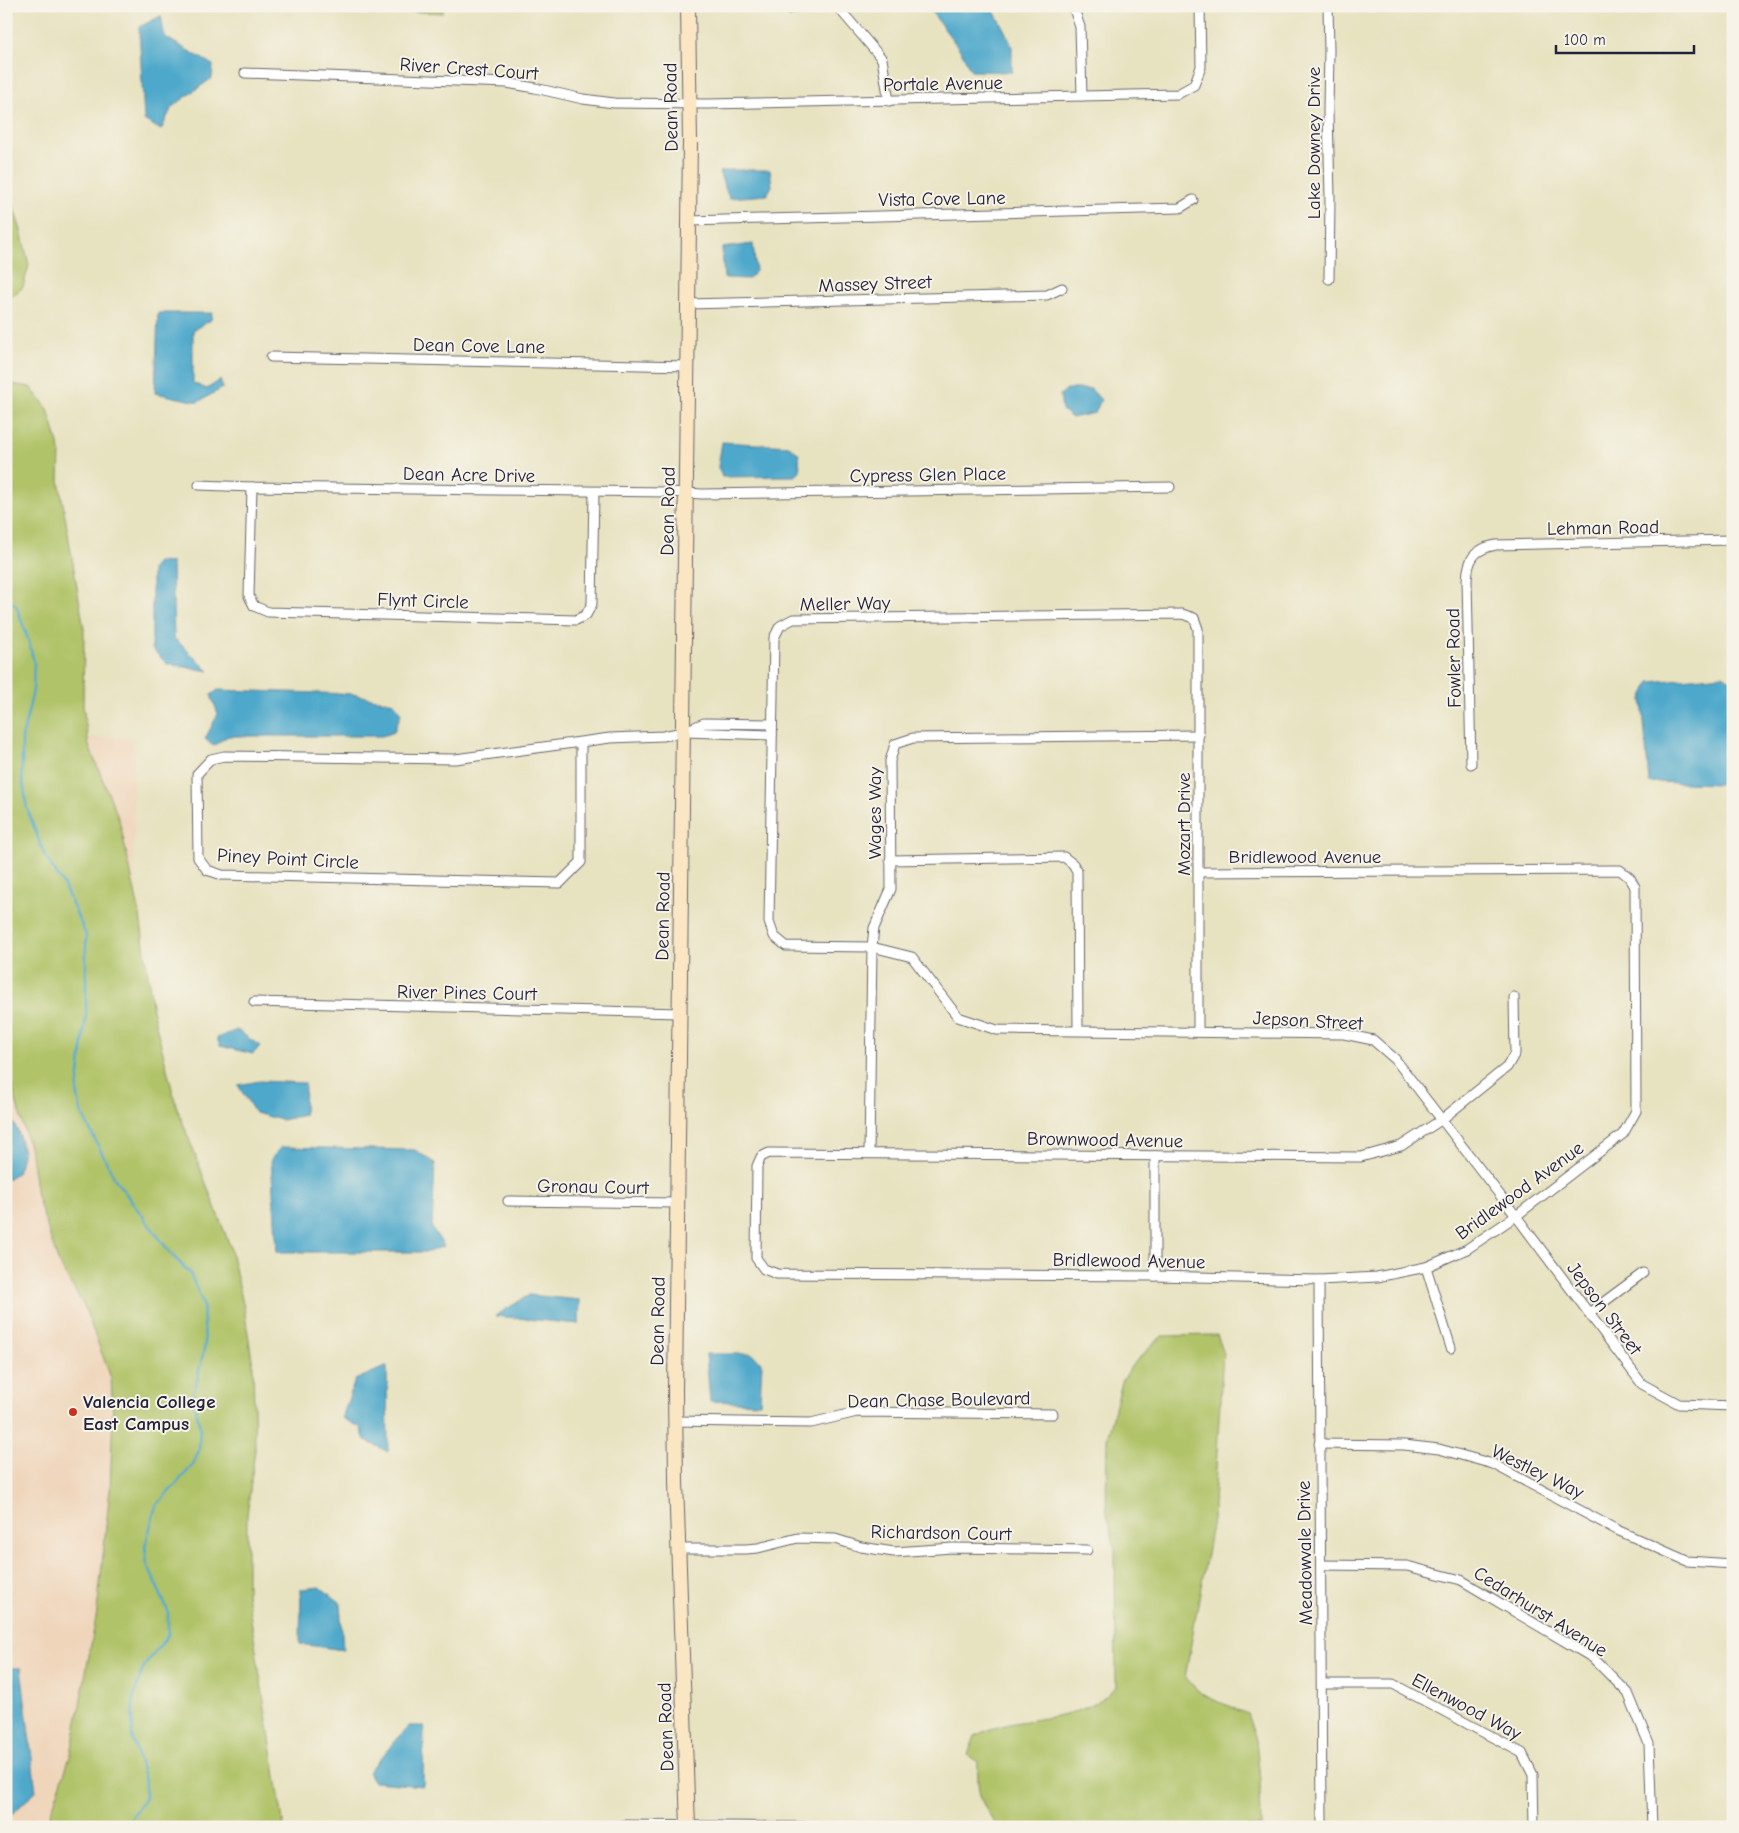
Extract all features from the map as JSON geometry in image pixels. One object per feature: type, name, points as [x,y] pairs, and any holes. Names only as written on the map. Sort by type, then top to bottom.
[{"type":"main road","name":"Dean Road","points":[[688,6],[690,104],[689,221],[675,1421],[688,1826]]},
{"type":"street","points":[[837,6],[882,59],[889,101]]},
{"type":"street","points":[[1073,6],[1080,27],[1082,96]]},
{"type":"street","name":"Portale Avenue","points":[[690,104],[1178,94],[1194,85],[1201,67],[1200,6]]},
{"type":"street","name":"Lake Downey Drive","points":[[1328,6],[1329,279]]},
{"type":"street","name":"River Crest Court","points":[[245,73],[507,84],[614,103],[690,104]]},
{"type":"street","name":"Vista Cove Lane","points":[[689,221],[1180,208],[1193,200]]},
{"type":"street","name":"Massey Street","points":[[688,304],[1047,295],[1062,288]]},
{"type":"street","name":"Dean Cove Lane","points":[[270,357],[687,366]]},
{"type":"street","name":"Dean Acre Drive","points":[[199,485],[252,488],[686,493]]},
{"type":"street","name":"Cypress Glen Place","points":[[686,493],[1170,487]]},
{"type":"street","name":"Flynt Circle","points":[[252,488],[249,596],[254,606],[268,612],[576,620],[586,615],[592,604],[594,492]]},
{"type":"street","name":"Lehman Road","points":[[1475,554],[1485,547],[1496,545],[1733,540]]},
{"type":"street","name":"Fowler Road","points":[[1471,764],[1467,580],[1468,569],[1475,554]]},
{"type":"street","name":"Meller Way","points":[[774,936],[769,922],[772,724],[774,638],[780,626],[792,619],[1182,614],[1194,618]]},
{"type":"street","name":"Mozart Drive","points":[[1194,618],[1198,629],[1198,1031]]},
{"type":"street","points":[[683,732],[704,723],[772,724]]},
{"type":"street","points":[[683,732],[772,734]]},
{"type":"street","name":"Piney Point Circle","points":[[581,742],[581,862],[560,883],[222,875],[207,870],[198,858],[197,774],[211,759],[224,756],[455,759],[581,742],[621,737],[663,736],[683,732]]},
{"type":"street","name":"Wages Way","points":[[869,1153],[872,947],[874,928],[891,889],[890,761],[895,744],[913,738],[1199,734]]},
{"type":"street","points":[[890,860],[1064,857],[1073,864],[1077,871],[1078,1030]]},
{"type":"street","name":"Bridlewood Avenue","points":[[761,1157],[757,1166],[756,1258],[764,1269],[777,1274],[1155,1276],[1319,1280],[1377,1277],[1426,1267],[1467,1249],[1516,1216],[1623,1134],[1636,1111],[1634,887],[1630,878],[1620,870],[1199,872]]},
{"type":"street","name":"Jepson Street","points":[[774,936],[786,946],[872,947],[912,957],[958,1016],[997,1030],[1344,1034],[1373,1040],[1395,1059],[1642,1384],[1679,1404],[1733,1406]]},
{"type":"street","name":"Brownwood Avenue","points":[[761,1157],[770,1153],[1361,1157],[1401,1146],[1441,1120],[1507,1067],[1515,1053],[1514,997]]},
{"type":"street","name":"River Pines Court","points":[[254,1002],[680,1013]]},
{"type":"street","points":[[1154,1156],[1155,1276]]},
{"type":"street","name":"Gronau Court","points":[[508,1201],[678,1203]]},
{"type":"street","points":[[1426,1267],[1451,1348]]},
{"type":"street","points":[[1589,1313],[1643,1273]]},
{"type":"street","name":"Meadowvale Drive","points":[[1319,1280],[1322,1827]]},
{"type":"street","name":"Dean Chase Boulevard","points":[[675,1421],[811,1423],[857,1412],[1053,1414]]},
{"type":"street","name":"Westley Way","points":[[1319,1444],[1404,1445],[1439,1449],[1494,1464],[1618,1530],[1687,1562],[1733,1564]]},
{"type":"street","name":"Richardson Court","points":[[678,1549],[746,1550],[798,1538],[834,1539],[861,1547],[894,1552],[953,1548],[1087,1550]]},
{"type":"street","name":"Cedarhurst Avenue","points":[[1321,1564],[1407,1566],[1461,1580],[1593,1658],[1628,1693],[1648,1744],[1652,1827]]},
{"type":"street","name":"Ellenwood Way","points":[[1322,1684],[1393,1684],[1522,1753],[1533,1774],[1534,1827]]},
{"type":"street","points":[[618,1827],[624,1825],[821,1827]]},
{"type":"shaded area","name":"Valencia College East Campus","points":[[6,736],[133,738],[142,1827],[6,1827]]},
{"type":"green space","points":[[403,6],[443,6],[443,13],[403,11]]},
{"type":"green space","points":[[6,186],[20,227],[29,265],[23,287],[6,302]]},
{"type":"green space","points":[[6,383],[30,387],[48,409],[60,451],[59,480],[84,629],[83,706],[89,746],[119,819],[140,915],[153,1013],[176,1105],[230,1246],[244,1308],[253,1366],[255,1450],[247,1515],[247,1594],[284,1827],[46,1827],[71,1754],[97,1612],[110,1489],[113,1413],[111,1378],[84,1306],[59,1264],[37,1196],[31,1154],[6,1065]]},
{"type":"green space","points":[[1217,1335],[1223,1351],[1213,1519],[1185,1678],[1203,1695],[1247,1714],[1256,1740],[1260,1780],[1261,1827],[998,1827],[981,1797],[978,1782],[978,1762],[968,1755],[975,1736],[990,1729],[1055,1716],[1087,1707],[1104,1698],[1116,1686],[1115,1549],[1106,1509],[1107,1439],[1122,1382],[1132,1365],[1162,1336]]},
{"type":"water","points":[[927,6],[991,6],[1012,46],[1012,72],[971,71],[961,51]]},
{"type":"water","points":[[161,16],[165,37],[213,65],[212,78],[172,107],[161,130],[144,120],[139,27]]},
{"type":"water","points":[[730,170],[770,170],[772,186],[767,195],[729,198],[719,172]]},
{"type":"water","points":[[753,244],[756,271],[749,279],[724,278],[722,248]]},
{"type":"water","points":[[158,313],[212,313],[211,320],[193,330],[193,383],[207,389],[220,380],[223,388],[198,402],[155,393]]},
{"type":"water","points":[[1067,389],[1091,389],[1101,400],[1095,413],[1072,418],[1062,410],[1060,395]]},
{"type":"water","points":[[722,442],[789,446],[799,454],[800,472],[795,476],[722,477],[718,467]]},
{"type":"water","points":[[157,562],[172,563],[174,638],[209,671],[167,664],[152,649],[152,569]]},
{"type":"water","points":[[1723,675],[1733,682],[1733,777],[1719,784],[1649,782],[1642,699],[1650,682]]},
{"type":"water","points":[[218,690],[353,694],[394,703],[401,714],[394,732],[382,736],[228,736],[213,746],[205,739],[218,714],[211,695]]},
{"type":"water","points":[[237,1030],[260,1046],[253,1054],[220,1046],[217,1038]]},
{"type":"water","points":[[260,1081],[305,1083],[304,1115],[282,1120],[255,1113],[238,1085]]},
{"type":"water","points":[[6,1109],[18,1131],[23,1151],[18,1172],[6,1180]]},
{"type":"water","points":[[281,1147],[415,1150],[435,1163],[432,1228],[444,1246],[428,1252],[277,1252],[271,1159]]},
{"type":"water","points":[[529,1295],[580,1300],[579,1324],[495,1316]]},
{"type":"water","points":[[706,1354],[751,1354],[762,1362],[760,1403],[710,1401]]},
{"type":"water","points":[[387,1366],[388,1452],[365,1440],[360,1427],[342,1418],[355,1380]]},
{"type":"water","points":[[320,1587],[340,1602],[343,1650],[300,1644],[301,1589]]},
{"type":"water","points":[[6,1668],[21,1668],[36,1791],[6,1820]]},
{"type":"water","points":[[409,1726],[424,1726],[423,1786],[374,1782],[368,1772]]},
{"type":"waterway","points":[[6,599],[16,605],[34,663],[33,691],[22,738],[22,777],[27,808],[44,854],[64,886],[86,935],[86,1016],[77,1091],[81,1112],[115,1179],[171,1254],[190,1273],[203,1304],[205,1345],[193,1397],[200,1427],[199,1450],[193,1465],[156,1506],[145,1546],[147,1564],[168,1611],[168,1635],[143,1668],[133,1699],[132,1736],[145,1781],[145,1798],[129,1822],[129,1827]]},
{"type":"place","name":"Valencia College East Campus","points":[[73,1412]]}]
